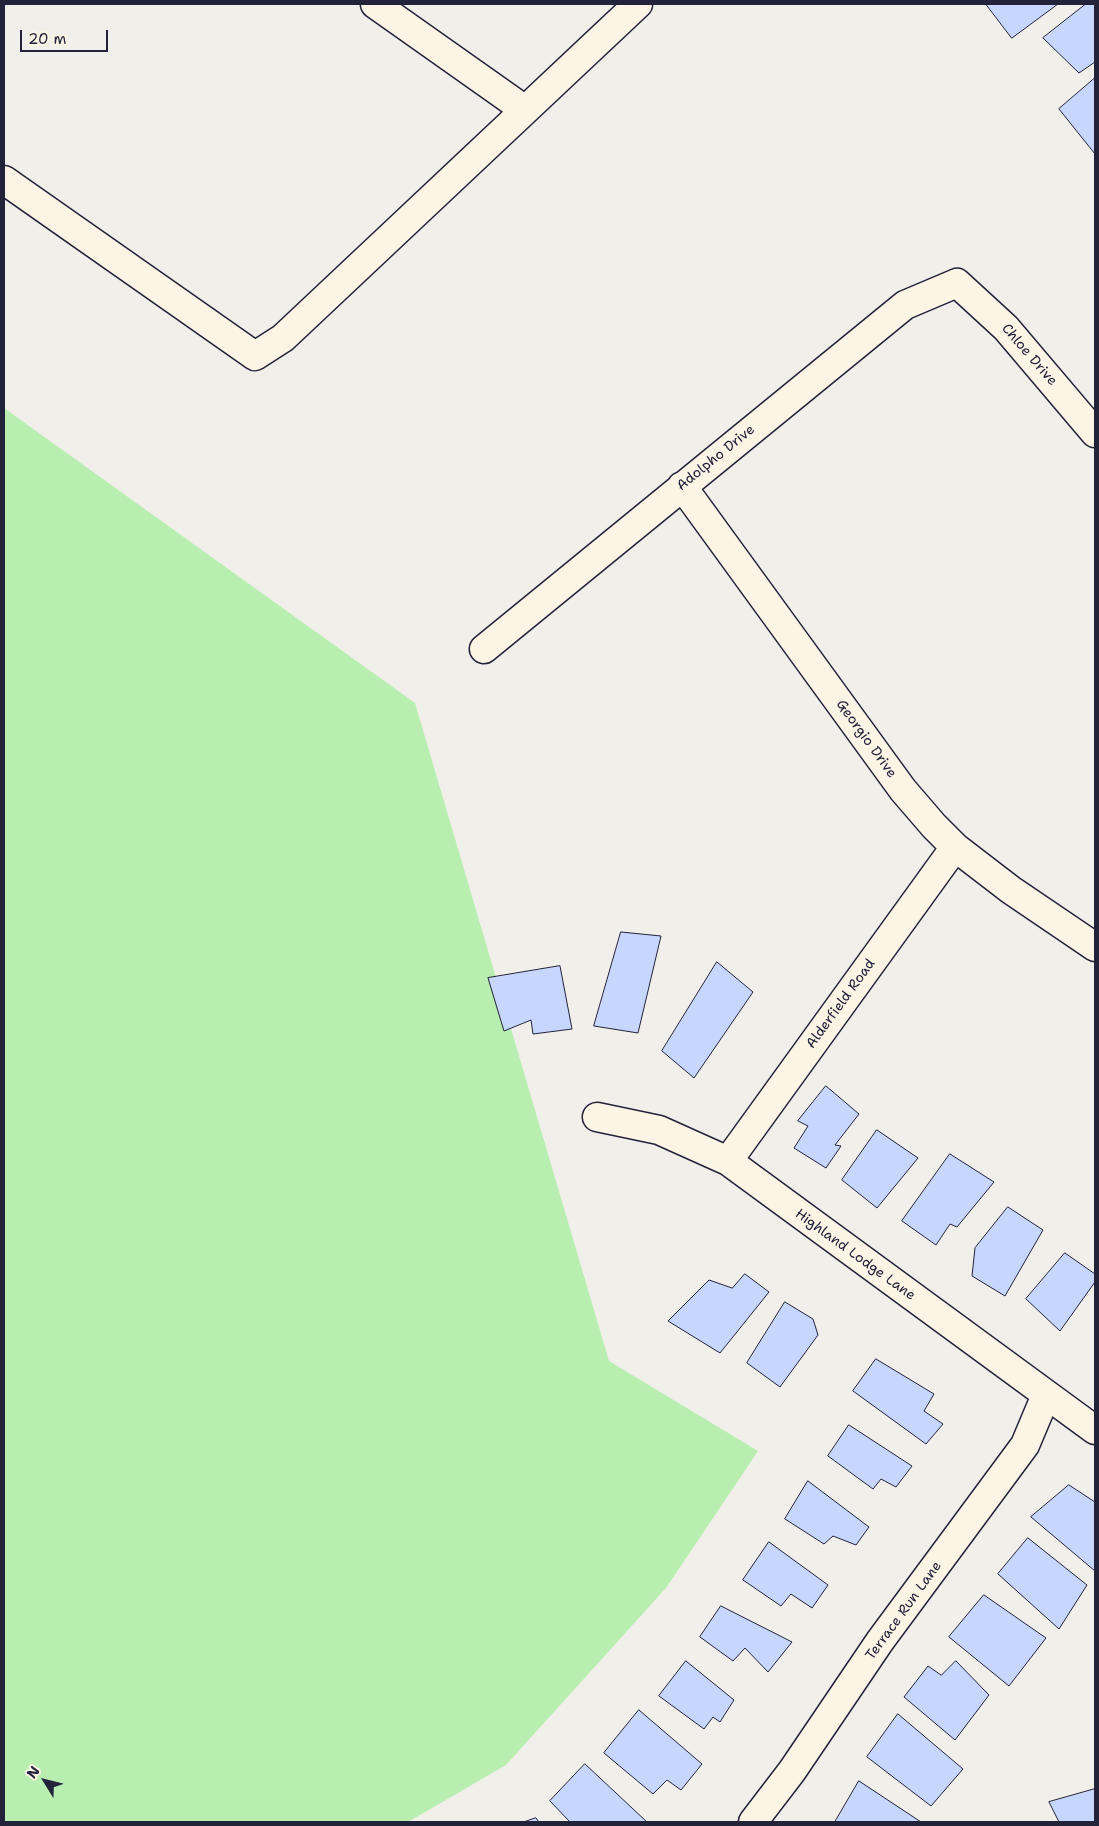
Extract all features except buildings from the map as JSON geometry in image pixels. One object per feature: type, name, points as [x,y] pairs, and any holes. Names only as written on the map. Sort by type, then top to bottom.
[{"type":"street","points":[[375,4],[525,110]]},
{"type":"street","points":[[4,180],[255,356],[283,338],[638,4]]},
{"type":"street","name":"Chloe Drive","points":[[957,283],[1006,328],[1095,432]]},
{"type":"street","name":"Adolpho Drive","points":[[484,650],[905,304],[957,283]]},
{"type":"street","name":"Georgio Drive","points":[[682,486],[903,790],[934,826],[955,847],[1012,890],[1095,947]]},
{"type":"street","name":"Alderfield Road","points":[[728,1161],[955,847]]},
{"type":"street","name":"Highland Lodge Lane","points":[[597,1117],[659,1130],[728,1161],[1095,1430]]},
{"type":"street","name":"Terrace Run Lane","points":[[753,1822],[797,1763],[880,1641],[1025,1445],[1046,1395]]},
{"type":"green space","points":[[4,408],[415,703],[609,1361],[758,1451],[666,1588],[506,1765],[408,1822],[4,1822]]}]
